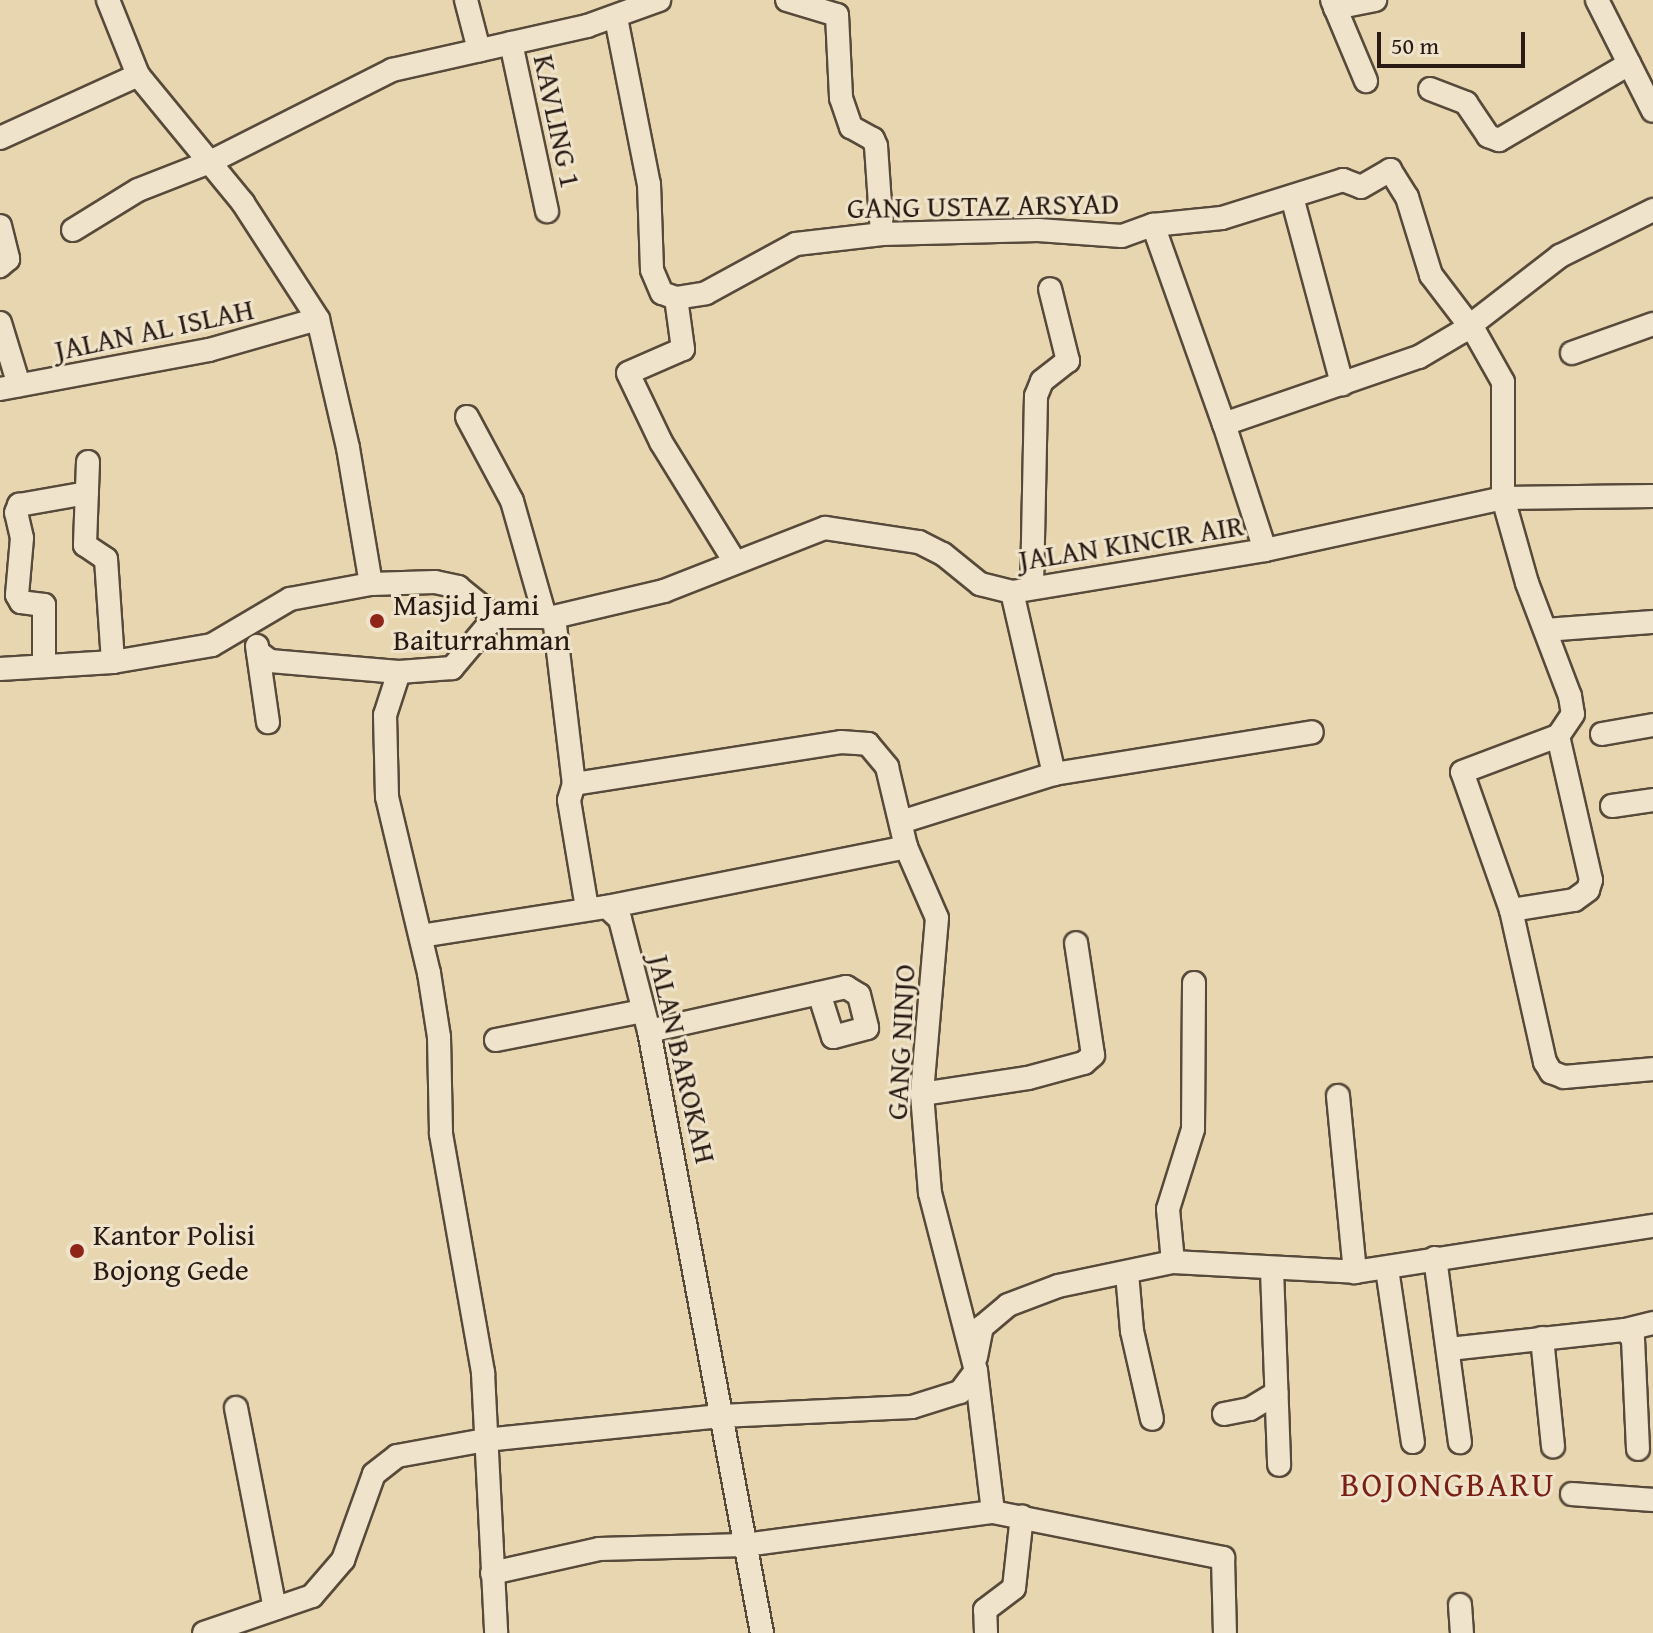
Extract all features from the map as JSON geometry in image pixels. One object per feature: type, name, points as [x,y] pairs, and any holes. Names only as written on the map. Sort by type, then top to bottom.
[{"type":"street","points":[[108,0],[138,75],[212,161],[318,319],[348,448],[371,584]]},
{"type":"street","points":[[466,0],[479,50]]},
{"type":"street","points":[[73,230],[138,190],[212,161],[392,70],[616,18],[659,0]]},
{"type":"street","points":[[787,0],[837,15],[841,98],[851,127],[873,139],[876,146],[882,234]]},
{"type":"street","points":[[1366,81],[1334,4],[1375,0]]},
{"type":"street","points":[[1597,0],[1640,73],[1653,111]]},
{"type":"street","points":[[616,18],[649,184],[652,270],[662,293],[676,298],[683,349],[628,373],[661,442],[735,562]]},
{"type":"street","name":"KAVLING 1","points":[[511,43],[547,211]]},
{"type":"street","points":[[1430,89],[1466,103],[1488,136],[1499,140],[1640,73]]},
{"type":"street","points":[[0,138],[138,75]]},
{"type":"street","name":"GANG USTAZ ARSYAD","points":[[676,298],[706,293],[796,244],[882,234],[1038,230],[1122,236],[1153,225],[1217,219],[1343,180],[1361,187],[1387,170],[1394,172],[1407,197],[1431,275],[1469,327]]},
{"type":"street","points":[[1292,197],[1342,384]]},
{"type":"street","points":[[1224,424],[1419,357],[1469,327],[1560,256],[1653,210]]},
{"type":"street","points":[[1153,225],[1265,550]]},
{"type":"street","points":[[0,226],[8,259],[0,266]]},
{"type":"street","points":[[1050,289],[1068,361],[1042,381],[1036,396],[1022,589],[1054,774]]},
{"type":"street","name":"JALAN AL ISLAH","points":[[10,387],[73,379],[209,350],[318,319]]},
{"type":"street","points":[[0,323],[10,387]]},
{"type":"street","points":[[1572,353],[1653,324]]},
{"type":"street","points":[[1469,327],[1503,382],[1503,498],[1546,630],[1560,661],[1573,714],[1558,736],[1462,772],[1511,910],[1551,1072],[1564,1077],[1653,1069]]},
{"type":"street","name":"JALAN BAROKAH","points":[[467,417],[512,501],[549,617],[574,784],[569,800],[597,907],[620,919],[646,1021],[762,1633]]},
{"type":"street","points":[[88,462],[85,545],[106,559],[113,662]]},
{"type":"street","points":[[44,664],[44,605],[21,602],[17,595],[11,541],[19,505],[87,493]]},
{"type":"street","name":"JALAN KINCIR AIR","points":[[495,617],[549,617],[664,591],[825,528],[842,528],[919,542],[980,584],[1022,589],[1265,550],[1503,498],[1653,496]]},
{"type":"street","points":[[0,669],[113,662],[212,645],[290,599],[371,584],[421,582],[458,587],[495,617],[472,650],[452,668],[399,672],[270,661],[258,652]]},
{"type":"street","points":[[254,621],[268,722]]},
{"type":"street","points":[[1546,630],[1653,622]]},
{"type":"street","points":[[399,672],[385,703],[387,797],[421,936],[439,1037],[441,1134],[483,1373],[496,1633]]},
{"type":"street","points":[[1602,734],[1653,725]]},
{"type":"street","points":[[901,822],[1054,774],[1312,732]]},
{"type":"street","points":[[1511,910],[1574,900],[1588,890],[1591,880],[1558,736]]},
{"type":"street","name":"GANG NINJO","points":[[574,784],[841,742],[868,744],[887,767],[906,847],[937,918],[922,1094],[930,1193],[976,1371]]},
{"type":"street","points":[[1612,806],[1653,800]]},
{"type":"street","points":[[421,936],[597,907],[906,847]]},
{"type":"street","points":[[922,1094],[1028,1078],[1084,1063],[1093,1055],[1076,943]]},
{"type":"street","points":[[1173,1262],[1168,1209],[1193,1129],[1194,983]]},
{"type":"street","points":[[496,1040],[646,1021],[819,993]]},
{"type":"street","points":[[1338,1096],[1355,1272]]},
{"type":"street","points":[[993,1512],[976,1371],[982,1327],[1008,1305],[1058,1286],[1173,1262],[1272,1270],[1355,1272],[1653,1226]]},
{"type":"street","points":[[1435,1258],[1460,1442]]},
{"type":"street","points":[[1387,1269],[1413,1442]]},
{"type":"street","points":[[1272,1270],[1279,1465]]},
{"type":"street","points":[[1127,1273],[1132,1331],[1152,1419]]},
{"type":"street","points":[[1449,1349],[1625,1330],[1653,1323]]},
{"type":"street","points":[[1625,1330],[1633,1339],[1638,1449]]},
{"type":"street","points":[[1542,1338],[1553,1446]]},
{"type":"street","points":[[213,1631],[312,1596],[329,1580],[343,1560],[361,1500],[384,1464],[397,1456],[485,1440],[721,1416],[912,1407],[960,1392],[976,1371]]},
{"type":"street","points":[[1224,1414],[1250,1409],[1277,1393]]},
{"type":"street","points":[[236,1408],[275,1608]]},
{"type":"street","points":[[1572,1494],[1653,1500]]},
{"type":"street","points":[[492,1573],[599,1549],[745,1545],[993,1512],[1223,1558],[1225,1633]]},
{"type":"street","points":[[986,1633],[985,1610],[1014,1588],[1022,1516]]},
{"type":"street","points":[[1460,1605],[1462,1633]]},
{"type":"place","name":"Masjid Jami Baiturrahman","points":[[377,621]]},
{"type":"place","name":"Kantor Polisi Bojong Gede","points":[[77,1251]]},
{"type":"district","name":"BOJONGBARU","points":[[1448,1484]]}]
